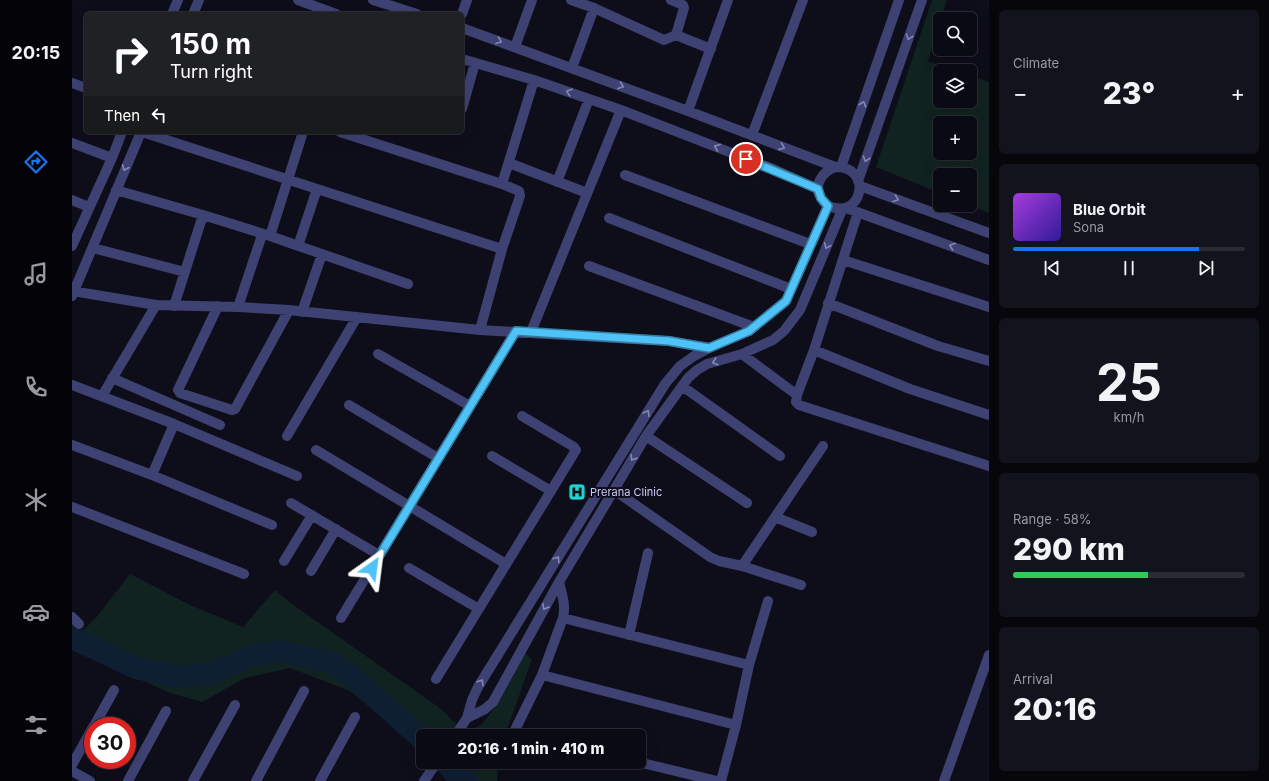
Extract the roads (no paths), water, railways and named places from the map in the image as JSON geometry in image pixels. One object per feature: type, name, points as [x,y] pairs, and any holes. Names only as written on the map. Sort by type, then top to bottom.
[{"type":"street","points":[[173,12],[178,0]]},
{"type":"street","points":[[194,12],[199,0]]},
{"type":"street","points":[[298,0],[331,12]]},
{"type":"street","points":[[373,0],[411,12]]},
{"type":"street","points":[[463,12],[467,0]]},
{"type":"street","points":[[515,47],[532,0]]},
{"type":"street","points":[[571,0],[594,8],[664,40],[676,35],[711,49]]},
{"type":"street","points":[[671,0],[683,5],[684,8],[676,35]]},
{"type":"street","points":[[688,111],[728,0]]},
{"type":"street","points":[[752,135],[804,0]]},
{"type":"street","points":[[838,167],[899,0]]},
{"type":"street","points":[[465,722],[493,702],[559,582],[646,436],[688,378],[707,364],[742,354],[773,340],[794,320],[800,310],[844,209],[857,199],[859,193],[859,183],[922,0]]},
{"type":"street","points":[[572,68],[594,8]]},
{"type":"street","points":[[464,29],[851,171],[855,174],[859,183],[989,233]]},
{"type":"street","points":[[464,60],[534,80],[621,110],[766,166],[818,189]]},
{"type":"street","points":[[464,102],[475,63]]},
{"type":"street","points":[[502,184],[534,80]]},
{"type":"street","points":[[72,83],[84,87]]},
{"type":"street","points":[[557,182],[590,99]]},
{"type":"street","points":[[531,332],[621,110]]},
{"type":"street","points":[[72,246],[112,158],[121,134]]},
{"type":"street","points":[[141,134],[73,293],[156,305],[218,306],[289,310],[480,330],[669,341],[709,348]]},
{"type":"street","points":[[148,134],[502,249]]},
{"type":"street","points":[[238,307],[288,180],[303,134]]},
{"type":"street","points":[[346,134],[502,184],[517,190],[520,193],[502,249],[480,330]]},
{"type":"street","points":[[72,143],[112,158]]},
{"type":"street","points":[[509,163],[587,193]]},
{"type":"street","points":[[838,167],[829,169],[819,180],[818,189],[821,198],[828,206],[858,212],[989,260]]},
{"type":"street","points":[[625,175],[810,244]]},
{"type":"street","points":[[298,246],[317,189]]},
{"type":"street","points":[[116,190],[266,235],[408,284]]},
{"type":"street","points":[[72,200],[90,207]]},
{"type":"street","points":[[460,729],[465,722],[478,687],[665,384],[680,366],[694,356],[749,331],[786,301],[828,206]]},
{"type":"street","points":[[858,212],[814,350],[797,395],[796,402],[799,405],[989,466]]},
{"type":"street","points":[[174,306],[203,215]]},
{"type":"street","points":[[609,218],[791,289]]},
{"type":"street","points":[[93,248],[185,272]]},
{"type":"street","points":[[302,312],[322,254]]},
{"type":"street","points":[[842,260],[989,307]]},
{"type":"street","points":[[589,266],[754,327]]},
{"type":"street","points":[[828,303],[932,344],[989,361]]},
{"type":"street","points":[[102,396],[156,305]]},
{"type":"street","points":[[218,306],[178,390],[180,393],[232,410],[235,409],[289,310]]},
{"type":"street","points":[[287,436],[357,317]]},
{"type":"street","points":[[341,618],[516,331]]},
{"type":"street","points":[[814,350],[910,389],[989,415]]},
{"type":"street","points":[[378,354],[470,406]]},
{"type":"street","points":[[742,354],[797,395]]},
{"type":"street","points":[[112,378],[220,425]]},
{"type":"street","points":[[72,385],[174,424],[297,476]]},
{"type":"street","points":[[682,386],[780,456]]},
{"type":"street","points":[[349,405],[438,458]]},
{"type":"street","points":[[436,679],[575,452],[576,448],[522,416]]},
{"type":"street","points":[[152,475],[174,424]]},
{"type":"street","points":[[646,436],[747,503]]},
{"type":"street","points":[[72,445],[152,475],[272,525]]},
{"type":"street","points":[[742,566],[823,446]]},
{"type":"street","points":[[316,450],[506,564]]},
{"type":"street","points":[[492,456],[551,491]]},
{"type":"street","points":[[614,490],[710,557],[801,585]]},
{"type":"street","points":[[291,503],[379,555]]},
{"type":"street","points":[[72,507],[244,574]]},
{"type":"street","points":[[284,561],[312,515]]},
{"type":"street","points":[[775,517],[812,532]]},
{"type":"street","points":[[311,571],[336,529]]},
{"type":"street","points":[[629,635],[648,553]]},
{"type":"street","points":[[409,568],[479,609]]},
{"type":"street","points":[[515,729],[542,675],[563,618],[565,610],[559,582]]},
{"type":"street","points":[[720,781],[736,725],[749,665],[768,601]]},
{"type":"street","points":[[563,618],[749,665]]},
{"type":"street","points":[[944,781],[989,655]]},
{"type":"street","points":[[542,675],[736,725]]},
{"type":"street","points":[[99,717],[114,690]]},
{"type":"street","points":[[256,781],[304,691]]},
{"type":"street","points":[[193,781],[235,705]]},
{"type":"street","points":[[128,781],[166,712]]},
{"type":"street","points":[[320,781],[355,717]]},
{"type":"street","points":[[72,765],[84,743]]},
{"type":"street","points":[[646,764],[717,781]]},
{"type":"street","points":[[426,778],[432,769]]},
{"type":"street","points":[[72,770],[90,781]]},
{"type":"waterway","points":[[72,638],[136,668],[176,677],[213,673],[256,654],[280,651],[330,662],[349,674],[416,734]]},
{"type":"waterway","points":[[451,769],[466,781]]},
{"type":"place","name":"Prerana Clinic","points":[[577,492]]}]
